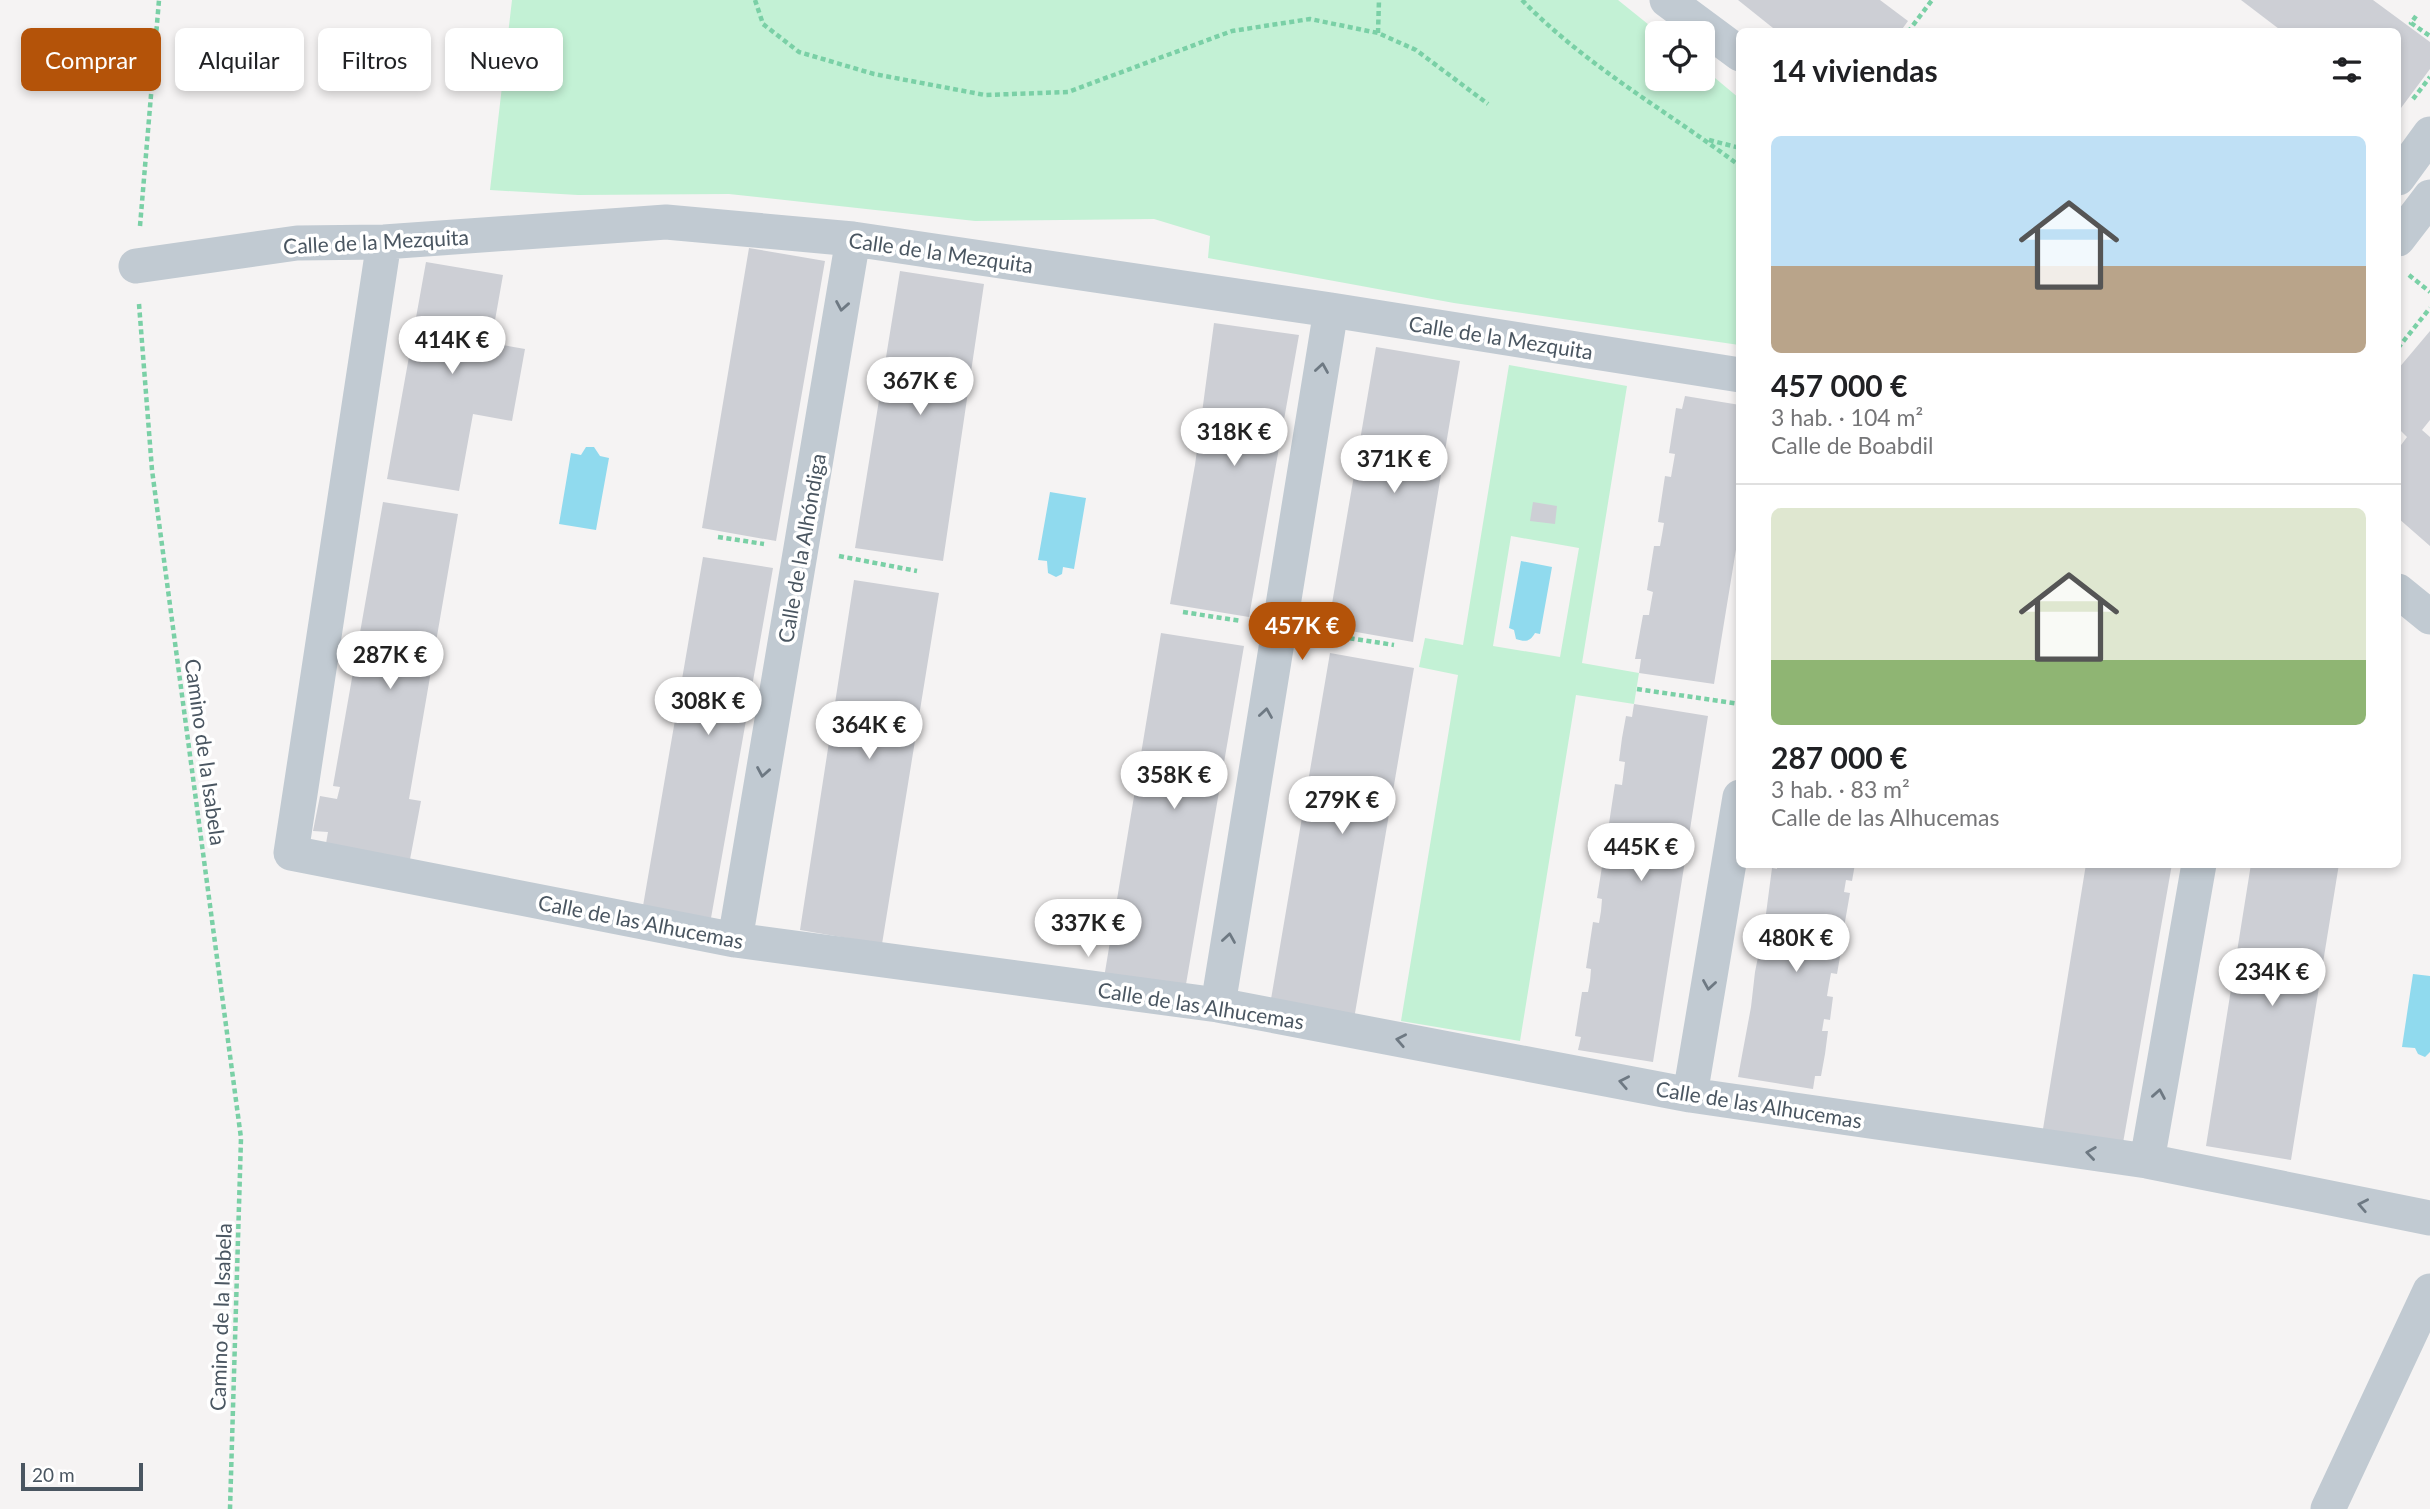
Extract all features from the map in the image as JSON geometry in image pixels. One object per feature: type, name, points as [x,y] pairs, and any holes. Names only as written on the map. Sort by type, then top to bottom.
[{"type":"street","points":[[1667,0],[1736,51]]},
{"type":"street","points":[[2401,174],[2430,134]]},
{"type":"street","points":[[2401,235],[2430,197]]},
{"type":"street","name":"Calle de la Mezquita","points":[[136,266],[297,243],[384,242],[666,222],[853,239],[1331,310],[1736,374]]},
{"type":"street","name":"Calle de la Alhóndiga","points":[[735,940],[853,239]]},
{"type":"street","name":"Calle de las Alhucemas","points":[[384,242],[291,853],[735,940],[1218,1005],[1690,1095],[2147,1161],[2430,1218]]},
{"type":"street","points":[[1218,1005],[1331,310]]},
{"type":"street","points":[[2401,593],[2430,617]]},
{"type":"street","points":[[1690,1095],[1736,821]]},
{"type":"street","points":[[2147,1161],[2198,868]]},
{"type":"street","points":[[2328,1509],[2430,1291]]},
{"type":"path","name":"Camino de la Isabela","points":[[159,0],[136,266],[152,470],[241,1138],[230,1509]]},
{"type":"path","points":[[755,0],[763,24],[799,52],[874,74],[985,95],[1068,92],[1232,31],[1310,19],[1378,33],[1416,50],[1488,104]]},
{"type":"path","points":[[1378,33],[1379,0]]},
{"type":"path","points":[[1522,0],[1542,20],[1623,85],[1736,163]]},
{"type":"path","points":[[1911,28],[1932,0]]},
{"type":"path","points":[[2416,16],[2411,23],[2430,36]]},
{"type":"path","points":[[1704,139],[1736,147]]},
{"type":"path","points":[[2401,269],[2430,292]]},
{"type":"path","points":[[2401,344],[2430,308]]},
{"type":"path","points":[[1637,689],[1736,703]]},
{"type":"green space","points":[[512,0],[1618,0],[1645,22],[1645,91],[1715,91],[1715,78],[1736,96],[1736,345],[1454,303],[1208,258],[1210,236],[1154,219],[975,221],[729,194],[578,195],[490,190],[501,91],[563,91],[563,28],[509,28]]},
{"type":"green space","points":[[1509,365],[1627,386],[1582,663],[1639,673],[1634,704],[1576,695],[1520,1041],[1401,1021],[1458,675],[1419,667],[1425,638],[1463,645]],"holes":[[[1511,536],[1579,548],[1560,657],[1493,646]]]},
{"type":"water","points":[[586,447],[594,447],[600,456],[609,458],[596,530],[559,524],[571,453],[581,455]]},
{"type":"water","points":[[1050,492],[1086,498],[1074,569],[1063,567],[1062,574],[1056,577],[1048,573],[1047,561],[1038,560]]},
{"type":"water","points":[[1521,561],[1552,567],[1540,634],[1535,633],[1525,641],[1516,639],[1514,630],[1509,628]]},
{"type":"water","points":[[2413,974],[2430,976],[2430,1052],[2425,1057],[2418,1054],[2415,1048],[2402,1047]]},
{"type":"building","points":[[1738,0],[1880,0],[1908,21],[1903,28],[1773,28]]},
{"type":"building","points":[[2241,0],[2373,0],[2430,42],[2430,69],[2401,108],[2401,28],[2278,28]]},
{"type":"building","points":[[749,248],[825,261],[776,541],[702,528]]},
{"type":"building","points":[[426,262],[503,275],[491,343],[525,349],[512,421],[473,414],[459,491],[387,479]]},
{"type":"building","points":[[900,271],[984,284],[943,561],[855,548]]},
{"type":"building","points":[[1214,323],[1299,335],[1249,617],[1170,604],[1195,465]]},
{"type":"building","points":[[2430,331],[2430,420],[2422,430],[2430,437],[2430,546],[2401,521],[2401,445],[2407,437],[2401,431],[2401,365]]},
{"type":"building","points":[[1376,347],[1460,361],[1413,642],[1328,627]]},
{"type":"building","points":[[1685,396],[1736,404],[1736,549],[1714,684],[1639,673],[1641,659],[1635,659],[1643,615],[1649,615],[1653,592],[1647,590],[1654,546],[1660,546],[1664,523],[1658,522],[1665,476],[1671,477],[1675,454],[1669,453],[1676,408],[1682,409]]},
{"type":"building","points":[[383,502],[458,514],[409,799],[421,801],[408,870],[324,855],[328,832],[313,831],[320,796],[337,799],[340,787],[333,786]]},
{"type":"building","points":[[1533,502],[1557,506],[1555,524],[1530,521]]},
{"type":"building","points":[[703,557],[773,568],[711,918],[643,906]]},
{"type":"building","points":[[854,580],[939,593],[882,944],[800,930]]},
{"type":"building","points":[[1161,633],[1244,646],[1185,990],[1104,978]]},
{"type":"building","points":[[1330,653],[1414,668],[1354,1019],[1270,1005]]},
{"type":"building","points":[[1634,704],[1708,716],[1653,1062],[1578,1050],[1581,1037],[1575,1036],[1582,992],[1588,992],[1590,981],[1591,969],[1586,968],[1593,922],[1599,923],[1601,911],[1602,899],[1597,898],[1604,854],[1610,855],[1613,831],[1608,830],[1615,784],[1622,785],[1625,762],[1619,761],[1622,738],[1626,716],[1632,717]]},
{"type":"building","points":[[1772,868],[1854,868],[1852,881],[1846,880],[1844,892],[1850,893],[1842,939],[1837,938],[1834,950],[1841,951],[1837,974],[1831,973],[1827,996],[1833,997],[1830,1020],[1824,1019],[1822,1031],[1828,1031],[1825,1054],[1821,1076],[1815,1076],[1813,1089],[1738,1077],[1755,972],[1761,952]]},
{"type":"building","points":[[2085,868],[2171,868],[2123,1143],[2043,1129]]},
{"type":"building","points":[[2250,868],[2338,868],[2291,1160],[2206,1146]]}]
